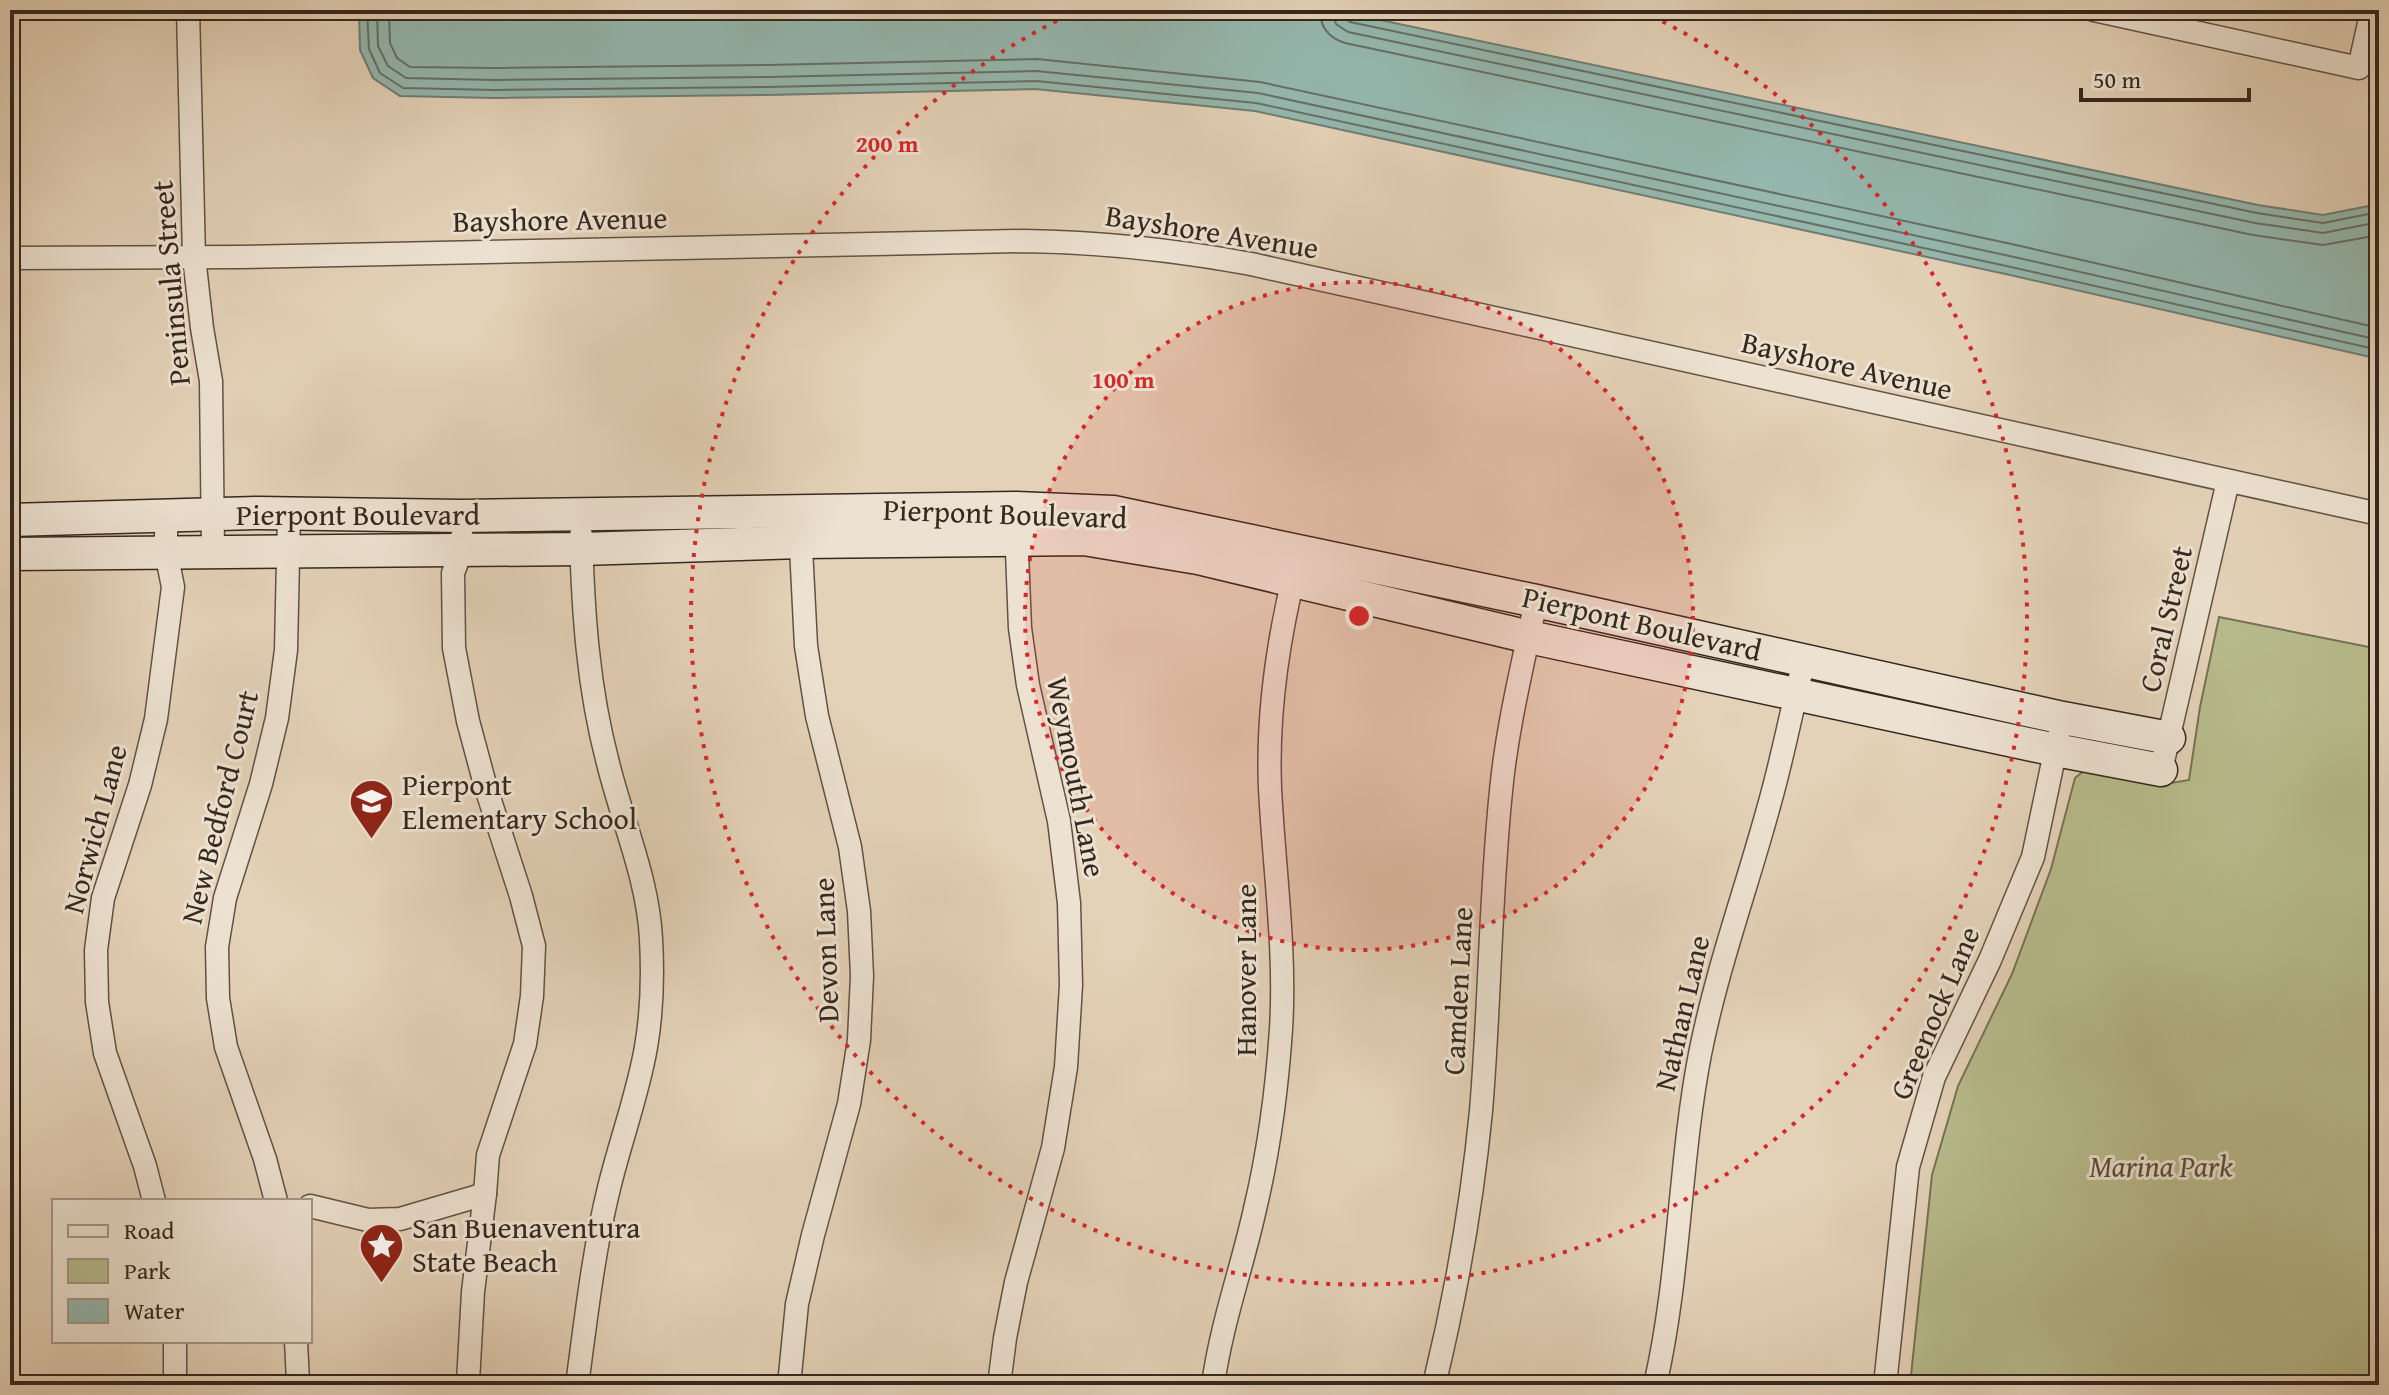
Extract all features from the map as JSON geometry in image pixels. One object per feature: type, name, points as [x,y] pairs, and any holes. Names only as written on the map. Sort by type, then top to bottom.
[{"type":"street","name":"Peninsula Street","points":[[188,10],[194,257],[211,381],[213,551]]},
{"type":"street","points":[[2094,10],[2359,68],[2372,10]]},
{"type":"street","name":"Bayshore Avenue","points":[[10,258],[1023,241],[1129,245],[1251,264],[2379,514]]},
{"type":"street","name":"Coral Street","points":[[2161,770],[2228,481]]},
{"type":"street","name":"Pierpont Boulevard","points":[[10,520],[166,515],[581,514],[800,526],[1016,524],[1113,512],[1529,637],[2161,770]]},
{"type":"street","name":"New Bedford Court","points":[[282,1199],[226,1047],[218,998],[217,947],[225,898],[261,784],[277,718],[286,650],[289,514]]},
{"type":"street","points":[[577,1385],[591,1278],[608,1190],[646,1049],[652,992],[651,935],[642,879],[608,764],[594,703],[585,641],[581,514]]},
{"type":"street","name":"Norwich Lane","points":[[153,1199],[105,1053],[97,1002],[96,950],[103,898],[140,785],[156,719],[173,587],[166,552],[166,515]]},
{"type":"street","points":[[462,516],[462,549],[453,573],[454,648],[468,721],[534,946],[532,996],[525,1044],[488,1155],[470,1323],[468,1382]]},
{"type":"street","name":"Weymouth Lane","points":[[999,1385],[1016,1282],[1053,1148],[1066,1067],[1071,985],[1069,903],[1059,821],[1028,685],[1020,628],[1016,524]]},
{"type":"street","name":"Pierpont Boulevard","points":[[10,554],[581,549],[800,526]]},
{"type":"street","name":"Devon Lane","points":[[789,1385],[797,1304],[849,1104],[859,1040],[862,976],[859,911],[850,847],[817,716],[806,646],[800,526]]},
{"type":"street","name":"Pierpont Boulevard","points":[[1296,565],[1536,601],[2063,718],[2169,738]]},
{"type":"street","name":"Hanover Lane","points":[[1213,1385],[1217,1355],[1256,1207],[1272,1118],[1281,1027],[1282,936],[1270,787],[1270,728],[1276,669],[1296,565]]},
{"type":"street","name":"Camden Lane","points":[[1434,1385],[1468,1216],[1480,1113],[1501,791],[1510,724],[1536,601]]},
{"type":"street","name":"Nathan Lane","points":[[1655,1385],[1669,1301],[1686,1137],[1700,1052],[1720,969],[1770,802],[1804,661]]},
{"type":"street","name":"Greenock Lane","points":[[1885,1385],[1908,1167],[1934,1077],[1990,960],[2033,857],[2063,718]]},
{"type":"street","points":[[312,1206],[368,1220],[400,1219],[485,1194]]},
{"type":"street","points":[[175,1343],[175,1383]]},
{"type":"street","points":[[296,1343],[298,1382]]},
{"type":"green space","name":"Marina Park","points":[[2219,617],[2379,649],[2379,1385],[1910,1385],[1932,1175],[1958,1086],[2012,974],[2051,869],[2075,778],[2086,769],[2159,785],[2189,780]]},
{"type":"water","points":[[359,10],[1333,10],[2258,205],[2323,215],[2379,204],[2379,359],[2010,275],[1255,111],[1035,89],[768,95],[400,96],[373,78],[360,50]]},
{"type":"place","name":"Pierpont Elementary School","points":[[371,841]]},
{"type":"place","name":"San Buenaventura State Beach","points":[[381,1284]]}]
